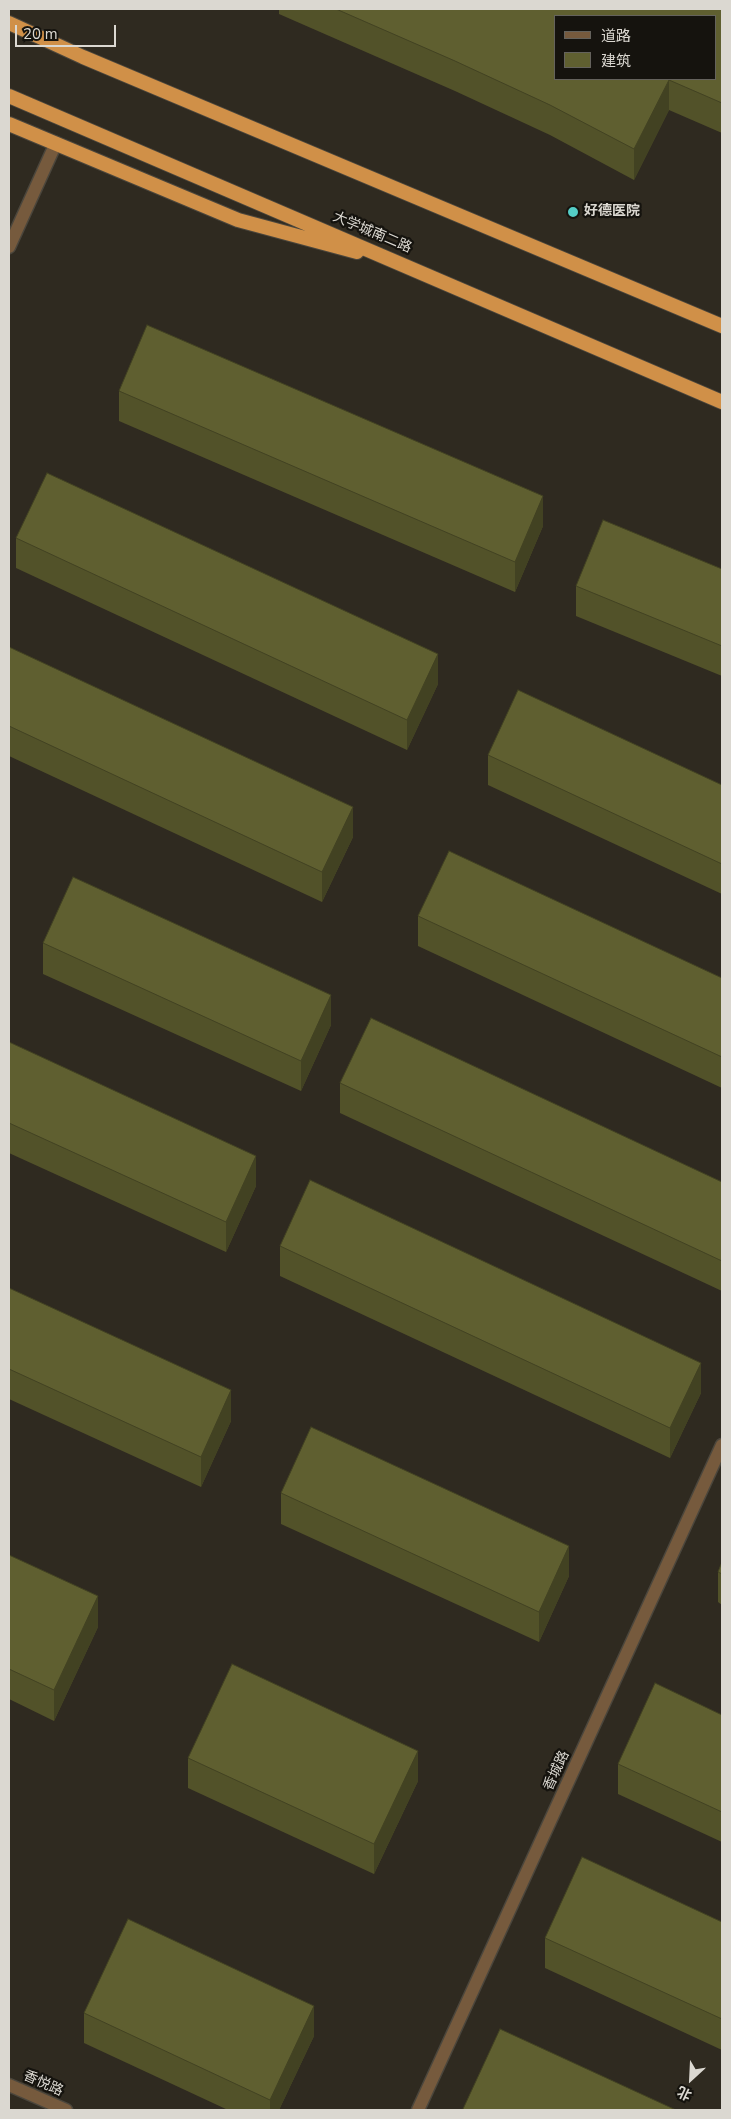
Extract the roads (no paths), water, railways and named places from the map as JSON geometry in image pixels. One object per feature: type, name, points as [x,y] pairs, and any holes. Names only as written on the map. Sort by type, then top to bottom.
[{"type":"highway","points":[[9,23],[84,57],[722,326]]},
{"type":"highway","name":"大学城南二路","points":[[9,96],[722,402]]},
{"type":"highway","points":[[9,124],[238,220],[404,264]]},
{"type":"street","points":[[9,247],[56,143]]},
{"type":"street","name":"香城路","points":[[418,2110],[722,1445]]},
{"type":"street","name":"香悦路","points":[[9,2084],[66,2110]]},
{"type":"place","name":"好德医院","points":[[573,212]]}]
